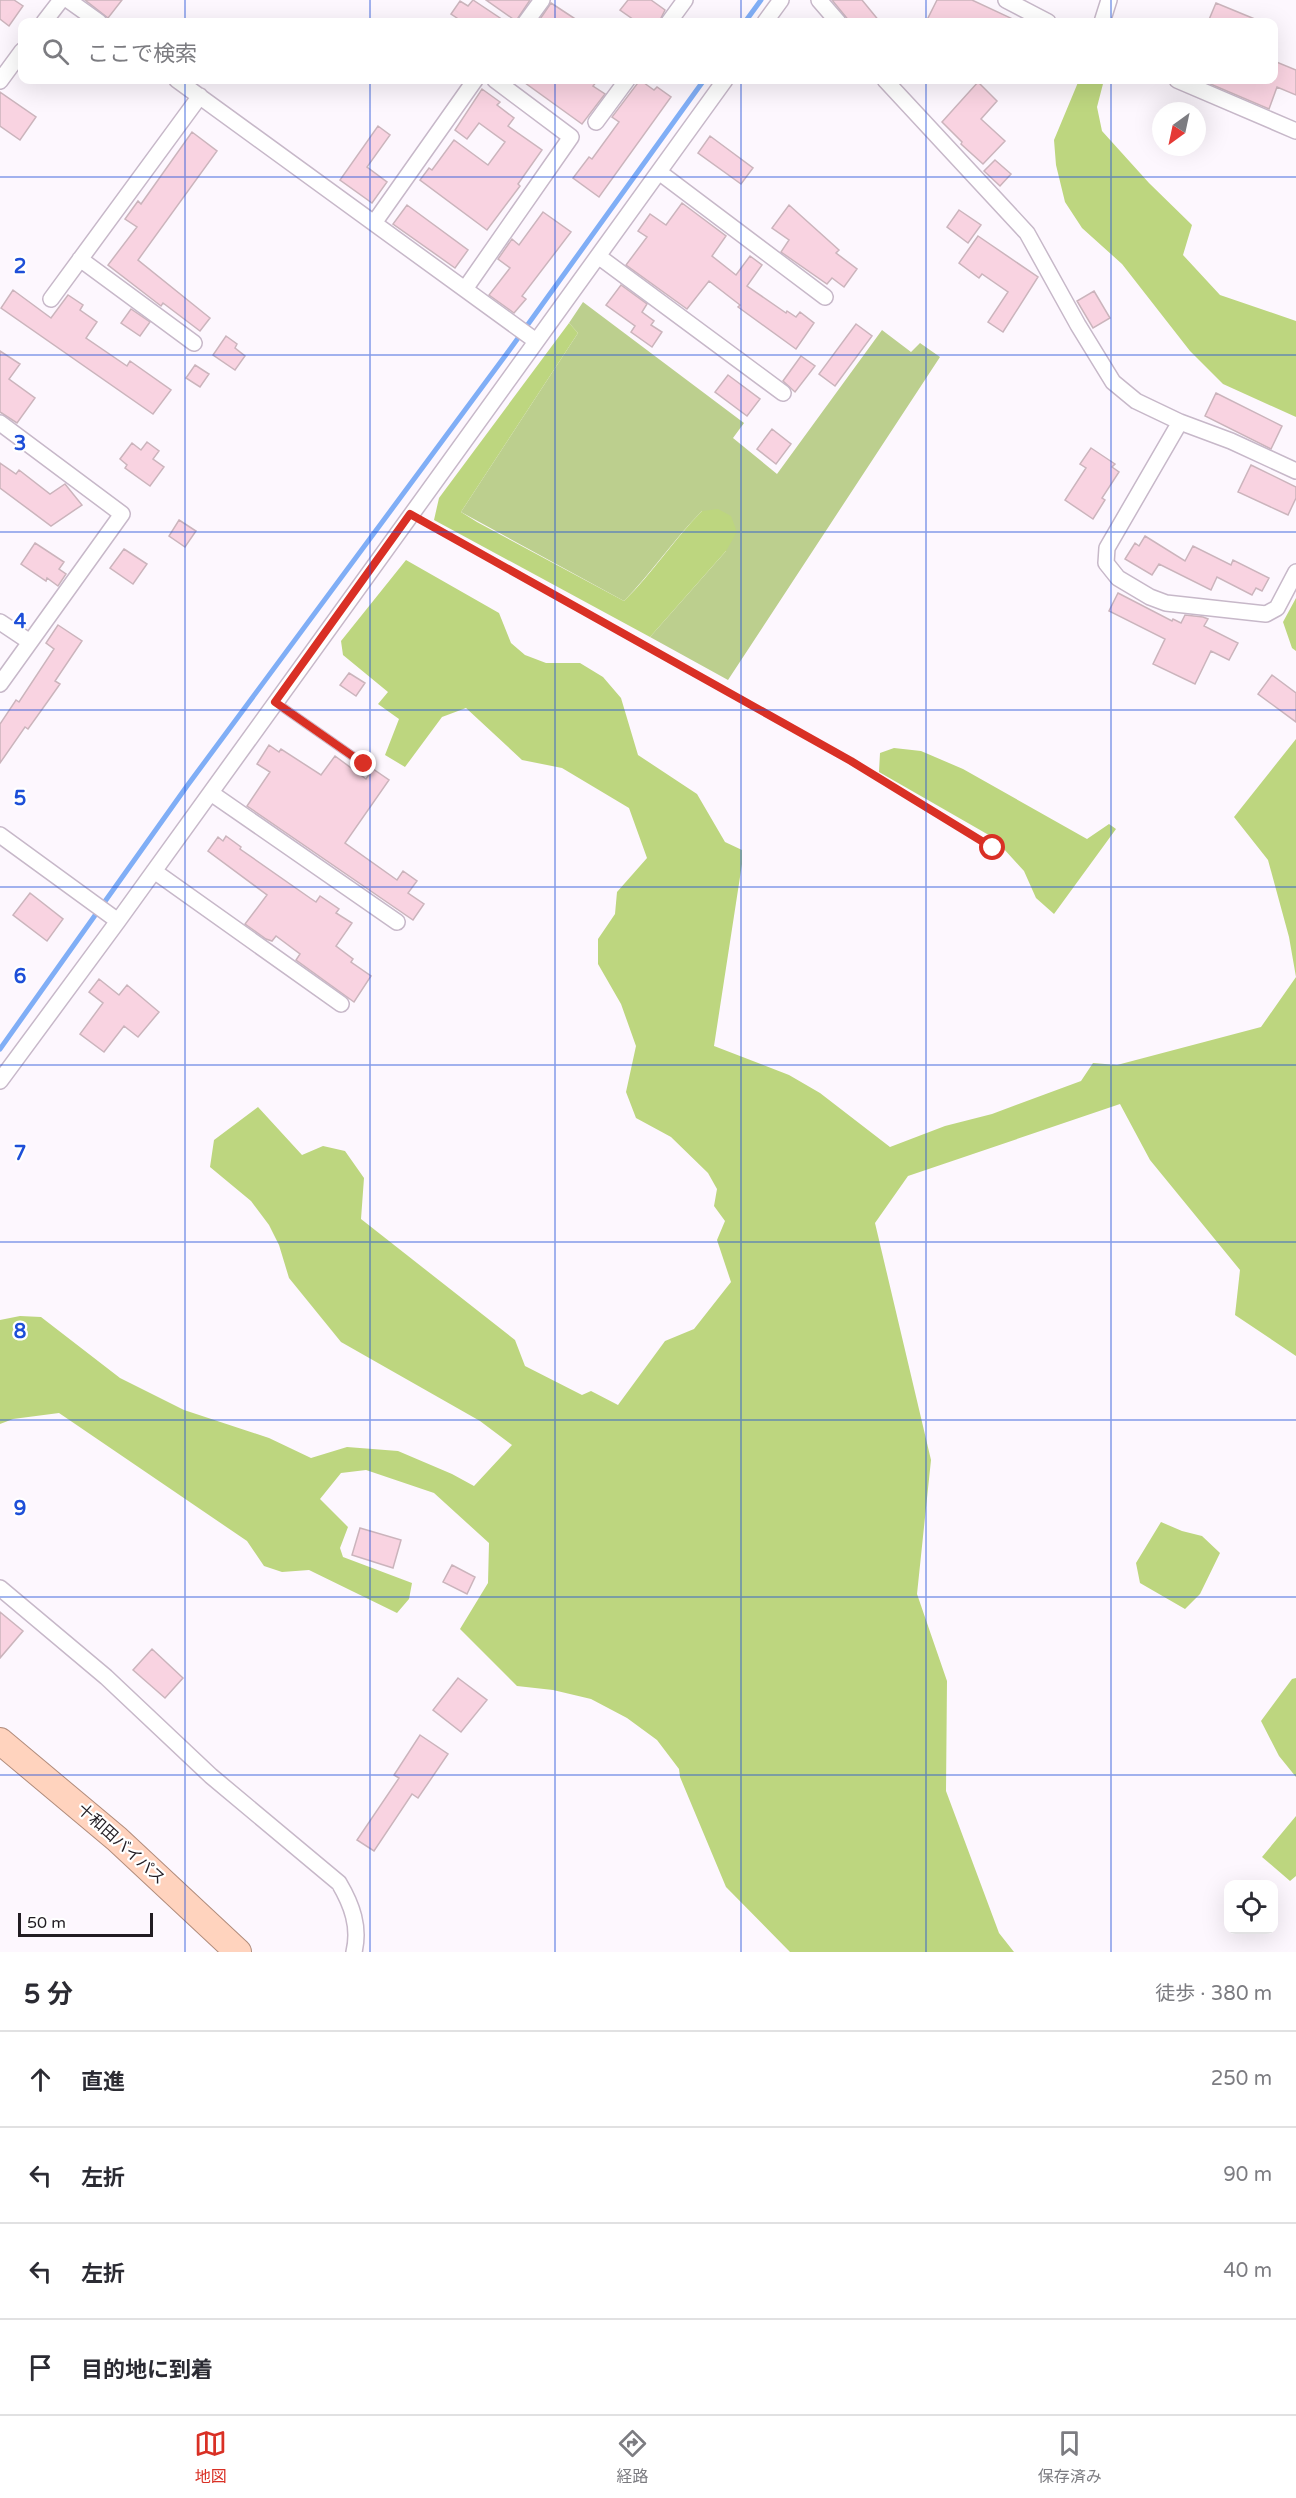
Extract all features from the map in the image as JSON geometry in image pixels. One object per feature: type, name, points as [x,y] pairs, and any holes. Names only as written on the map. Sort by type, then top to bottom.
[{"type":"highway","name":"十和田バイパス","points":[[0,1741],[109,1832],[228,1946]]},
{"type":"street","points":[[48,18],[67,0],[93,18]]},
{"type":"street","points":[[529,18],[542,0]]},
{"type":"street","points":[[672,18],[685,0]]},
{"type":"street","points":[[768,18],[781,0]]},
{"type":"street","points":[[819,0],[835,18]]},
{"type":"street","points":[[1006,0],[1040,18]]},
{"type":"street","points":[[1102,18],[1109,0]]},
{"type":"street","points":[[0,81],[18,56]]},
{"type":"street","points":[[183,84],[526,334]]},
{"type":"street","points":[[374,224],[472,84]]},
{"type":"street","points":[[465,289],[571,137],[500,84]]},
{"type":"street","points":[[596,122],[624,84]]},
{"type":"street","points":[[0,1081],[211,793],[410,514],[526,334],[598,256],[722,84]]},
{"type":"street","points":[[889,84],[1027,233],[1078,325],[1113,382],[1136,401],[1296,471]]},
{"type":"street","points":[[1187,84],[1296,130]]},
{"type":"street","points":[[51,299],[200,96]]},
{"type":"street","points":[[659,172],[825,297]]},
{"type":"street","points":[[598,256],[783,393]]},
{"type":"street","points":[[80,259],[194,343]]},
{"type":"street","points":[[1180,422],[1107,548],[1106,563],[1118,578],[1150,597],[1166,603],[1266,614],[1277,608],[1296,572]]},
{"type":"street","points":[[0,423],[122,514],[0,684]]},
{"type":"street","points":[[0,622],[30,642]]},
{"type":"street","points":[[211,793],[397,921]]},
{"type":"street","points":[[0,835],[118,921]]},
{"type":"street","points":[[154,871],[341,1004]]},
{"type":"street","points":[[0,1588],[106,1677],[211,1776],[339,1883],[350,1902],[356,1924],[357,1941],[354,1952]]},
{"type":"lane","points":[[275,702],[364,764]]},
{"type":"path","points":[[410,514],[851,761],[993,848]]},
{"type":"green space","points":[[1077,84],[1103,84],[1097,107],[1102,131],[1149,183],[1192,225],[1183,255],[1220,295],[1296,321],[1296,417],[1223,384],[1190,351],[1122,264],[1082,228],[1065,202],[1056,165],[1054,140]]},
{"type":"green space","points":[[583,302],[744,423],[733,438],[777,474],[882,330],[911,352],[920,343],[940,357],[728,680],[650,637],[726,551],[702,511],[624,601],[461,512],[578,333],[569,323]]},
{"type":"green space","points":[[569,323],[578,333],[461,512],[624,601],[702,511],[718,509],[731,516],[737,532],[726,551],[650,637],[434,520],[439,498]]},
{"type":"green space","points":[[406,560],[499,613],[511,643],[525,655],[546,663],[580,663],[603,677],[621,698],[638,755],[697,794],[725,842],[742,850],[742,864],[714,1046],[789,1075],[820,1093],[890,1147],[945,1126],[992,1114],[1081,1081],[1093,1063],[1117,1065],[1261,1027],[1296,977],[1296,1356],[1235,1315],[1240,1270],[1150,1160],[1120,1104],[908,1176],[875,1223],[931,1460],[917,1594],[947,1681],[946,1791],[999,1933],[1014,1952],[790,1952],[726,1887],[680,1777],[679,1769],[657,1740],[627,1718],[591,1699],[553,1690],[517,1686],[460,1629],[488,1583],[489,1543],[434,1493],[366,1470],[341,1473],[320,1499],[348,1527],[340,1548],[343,1557],[412,1583],[409,1599],[397,1613],[309,1570],[282,1572],[264,1566],[247,1541],[59,1413],[13,1419],[0,1424],[0,1320],[20,1316],[41,1317],[120,1378],[184,1410],[269,1438],[311,1458],[347,1447],[398,1451],[474,1486],[512,1445],[480,1421],[341,1342],[289,1278],[279,1245],[269,1225],[251,1201],[210,1167],[214,1140],[258,1107],[302,1155],[323,1146],[345,1151],[364,1178],[361,1219],[515,1340],[525,1366],[582,1395],[591,1391],[618,1405],[665,1341],[694,1329],[731,1282],[717,1240],[725,1221],[714,1206],[717,1189],[708,1173],[671,1137],[636,1118],[626,1092],[636,1046],[621,1004],[598,964],[598,939],[615,914],[617,892],[647,858],[629,808],[562,768],[522,760],[466,708],[442,717],[405,767],[385,755],[399,719],[378,704],[388,692],[343,655],[341,641]]},
{"type":"green space","points":[[1296,598],[1296,651],[1292,648],[1283,622]]},
{"type":"green space","points":[[1296,739],[1296,977],[1289,937],[1268,860],[1234,817]]},
{"type":"green space","points":[[894,748],[921,751],[963,769],[1087,839],[1109,824],[1116,829],[1054,914],[1036,898],[1024,871],[994,838],[879,772],[880,753]]},
{"type":"green space","points":[[1161,1522],[1202,1536],[1220,1553],[1200,1594],[1185,1609],[1140,1583],[1136,1563]]},
{"type":"green space","points":[[1296,1678],[1296,1777],[1279,1756],[1261,1721],[1292,1679]]},
{"type":"green space","points":[[1296,1816],[1296,1876],[1290,1881],[1262,1857]]},
{"type":"building","points":[[0,0],[14,0],[23,6],[9,26],[0,19]]},
{"type":"building","points":[[85,0],[122,0],[108,18]]},
{"type":"building","points":[[473,0],[500,18],[457,18],[451,14],[460,1],[468,6]]},
{"type":"building","points":[[486,0],[530,0],[518,18],[512,18]]},
{"type":"building","points":[[628,0],[651,0],[665,10],[661,18],[631,18],[620,10]]},
{"type":"building","points":[[832,0],[862,0],[877,18],[847,18]]},
{"type":"building","points":[[937,0],[972,0],[1010,18],[928,18]]},
{"type":"building","points":[[551,3],[574,18],[541,18]]},
{"type":"building","points":[[1216,3],[1252,18],[1210,18]]},
{"type":"building","points":[[1278,63],[1296,70],[1296,95],[1277,87],[1269,109],[1210,84],[1278,84]]},
{"type":"building","points":[[527,84],[595,84],[593,86],[605,94],[582,124]]},
{"type":"building","points":[[637,84],[646,84],[654,90],[657,87],[671,97],[599,197],[573,178],[589,157],[592,159],[619,122],[612,117]]},
{"type":"building","points":[[976,84],[980,84],[997,101],[981,119],[1005,141],[983,164],[942,122]]},
{"type":"building","points":[[482,89],[500,102],[497,105],[514,118],[508,126],[542,150],[518,184],[520,186],[487,230],[420,180],[429,168],[432,170],[454,140],[488,165],[505,142],[479,123],[467,139],[455,130]]},
{"type":"building","points":[[0,92],[36,117],[20,140],[0,126]]},
{"type":"building","points":[[378,126],[390,135],[367,167],[387,182],[372,203],[340,180]]},
{"type":"building","points":[[192,132],[217,151],[138,260],[210,318],[200,331],[163,303],[161,306],[108,265],[137,227],[125,219],[138,201],[141,204]]},
{"type":"building","points":[[710,136],[753,168],[741,184],[698,153]]},
{"type":"building","points":[[995,160],[1011,174],[1000,186],[984,171]]},
{"type":"building","points":[[682,203],[726,236],[712,256],[736,275],[750,256],[762,265],[747,286],[786,313],[787,311],[796,317],[800,312],[814,323],[796,349],[738,307],[740,305],[709,281],[687,309],[626,265],[647,237],[638,231],[650,214],[666,225]]},
{"type":"building","points":[[407,205],[468,250],[455,268],[393,224]]},
{"type":"building","points":[[789,205],[839,250],[836,253],[857,269],[844,287],[832,278],[827,284],[781,252],[789,240],[772,228]]},
{"type":"building","points":[[959,210],[981,225],[968,243],[947,227]]},
{"type":"building","points":[[543,212],[571,232],[522,296],[526,299],[514,313],[489,295],[510,268],[498,259],[512,239],[519,245]]},
{"type":"building","points":[[978,236],[1038,277],[1003,332],[988,322],[1008,292],[982,274],[979,278],[959,263]]},
{"type":"building","points":[[621,285],[647,304],[642,312],[654,321],[651,325],[662,332],[652,347],[631,332],[635,326],[606,305]]},
{"type":"building","points":[[13,290],[51,318],[68,295],[83,305],[80,310],[97,322],[86,338],[127,366],[130,361],[171,390],[153,414],[1,308]]},
{"type":"building","points":[[1094,291],[1110,318],[1093,328],[1077,301]]},
{"type":"building","points":[[131,309],[150,322],[140,336],[121,323]]},
{"type":"building","points":[[856,324],[872,336],[835,386],[819,374]]},
{"type":"building","points":[[226,336],[237,344],[235,348],[245,356],[235,370],[213,355]]},
{"type":"building","points":[[0,351],[20,364],[9,379],[35,398],[17,423],[0,412]]},
{"type":"building","points":[[801,356],[815,366],[795,392],[783,381]]},
{"type":"building","points":[[195,365],[209,374],[200,387],[186,378]]},
{"type":"building","points":[[728,375],[760,399],[747,416],[715,392]]},
{"type":"building","points":[[1216,393],[1282,426],[1271,449],[1205,416]]},
{"type":"building","points":[[772,429],[791,444],[776,464],[757,449]]},
{"type":"building","points":[[147,442],[159,451],[153,459],[164,467],[150,486],[125,468],[127,465],[120,459],[132,443],[141,450]]},
{"type":"building","points":[[1091,448],[1115,464],[1112,467],[1119,472],[1102,498],[1105,500],[1093,519],[1065,500],[1086,468],[1080,464]]},
{"type":"building","points":[[0,463],[16,474],[19,470],[50,494],[65,484],[82,505],[51,526],[0,488]]},
{"type":"building","points":[[1251,465],[1296,487],[1296,498],[1288,515],[1238,492]]},
{"type":"building","points":[[179,520],[196,531],[185,547],[169,536]]},
{"type":"building","points":[[1145,536],[1185,561],[1193,546],[1231,565],[1233,560],[1269,578],[1262,591],[1256,588],[1252,595],[1217,577],[1211,590],[1159,564],[1152,575],[1125,559],[1135,543],[1139,546]]},
{"type":"building","points":[[35,543],[64,562],[59,569],[66,574],[58,586],[47,578],[46,581],[21,564]]},
{"type":"building","points":[[124,549],[147,564],[133,584],[110,568]]},
{"type":"building","points":[[1118,593],[1172,621],[1173,619],[1181,623],[1185,615],[1208,619],[1204,626],[1238,643],[1229,660],[1211,651],[1195,684],[1153,664],[1165,639],[1109,611]]},
{"type":"building","points":[[58,625],[82,641],[55,681],[60,684],[28,729],[25,727],[0,763],[0,724],[16,700],[19,702],[54,649],[46,643]]},
{"type":"building","points":[[349,673],[365,683],[356,696],[340,685]]},
{"type":"building","points":[[1272,675],[1296,693],[1296,722],[1258,694]]},
{"type":"building","points":[[269,745],[279,752],[281,749],[321,775],[335,756],[366,779],[373,769],[389,780],[345,843],[397,880],[403,871],[417,881],[408,893],[424,904],[413,920],[247,806],[270,772],[257,764]]},
{"type":"building","points":[[226,836],[241,847],[240,849],[316,902],[320,896],[339,909],[336,913],[352,923],[336,946],[353,959],[351,962],[371,976],[354,1002],[296,960],[300,954],[276,936],[272,941],[266,939],[245,924],[267,895],[208,851],[218,837],[223,841]]},
{"type":"building","points":[[30,893],[63,919],[47,941],[13,915]]},
{"type":"building","points":[[99,979],[119,995],[127,985],[159,1012],[138,1037],[124,1026],[104,1052],[80,1034],[103,1003],[89,992]]},
{"type":"building","points":[[360,1528],[401,1540],[393,1568],[352,1555]]},
{"type":"building","points":[[452,1565],[475,1577],[467,1594],[443,1582]]},
{"type":"building","points":[[0,1612],[23,1631],[0,1658]]},
{"type":"building","points":[[152,1649],[183,1678],[165,1698],[133,1670]]},
{"type":"building","points":[[458,1678],[487,1700],[461,1732],[433,1710]]},
{"type":"building","points":[[420,1735],[448,1754],[418,1798],[412,1794],[374,1851],[357,1840],[399,1778],[394,1775]]},
{"type":"waterway","points":[[748,18],[761,0]]},
{"type":"waterway","points":[[0,1049],[187,786],[508,352],[701,84]]},
{"type":"route","points":[[364,764],[275,702],[410,514],[851,761],[993,848]]}]
